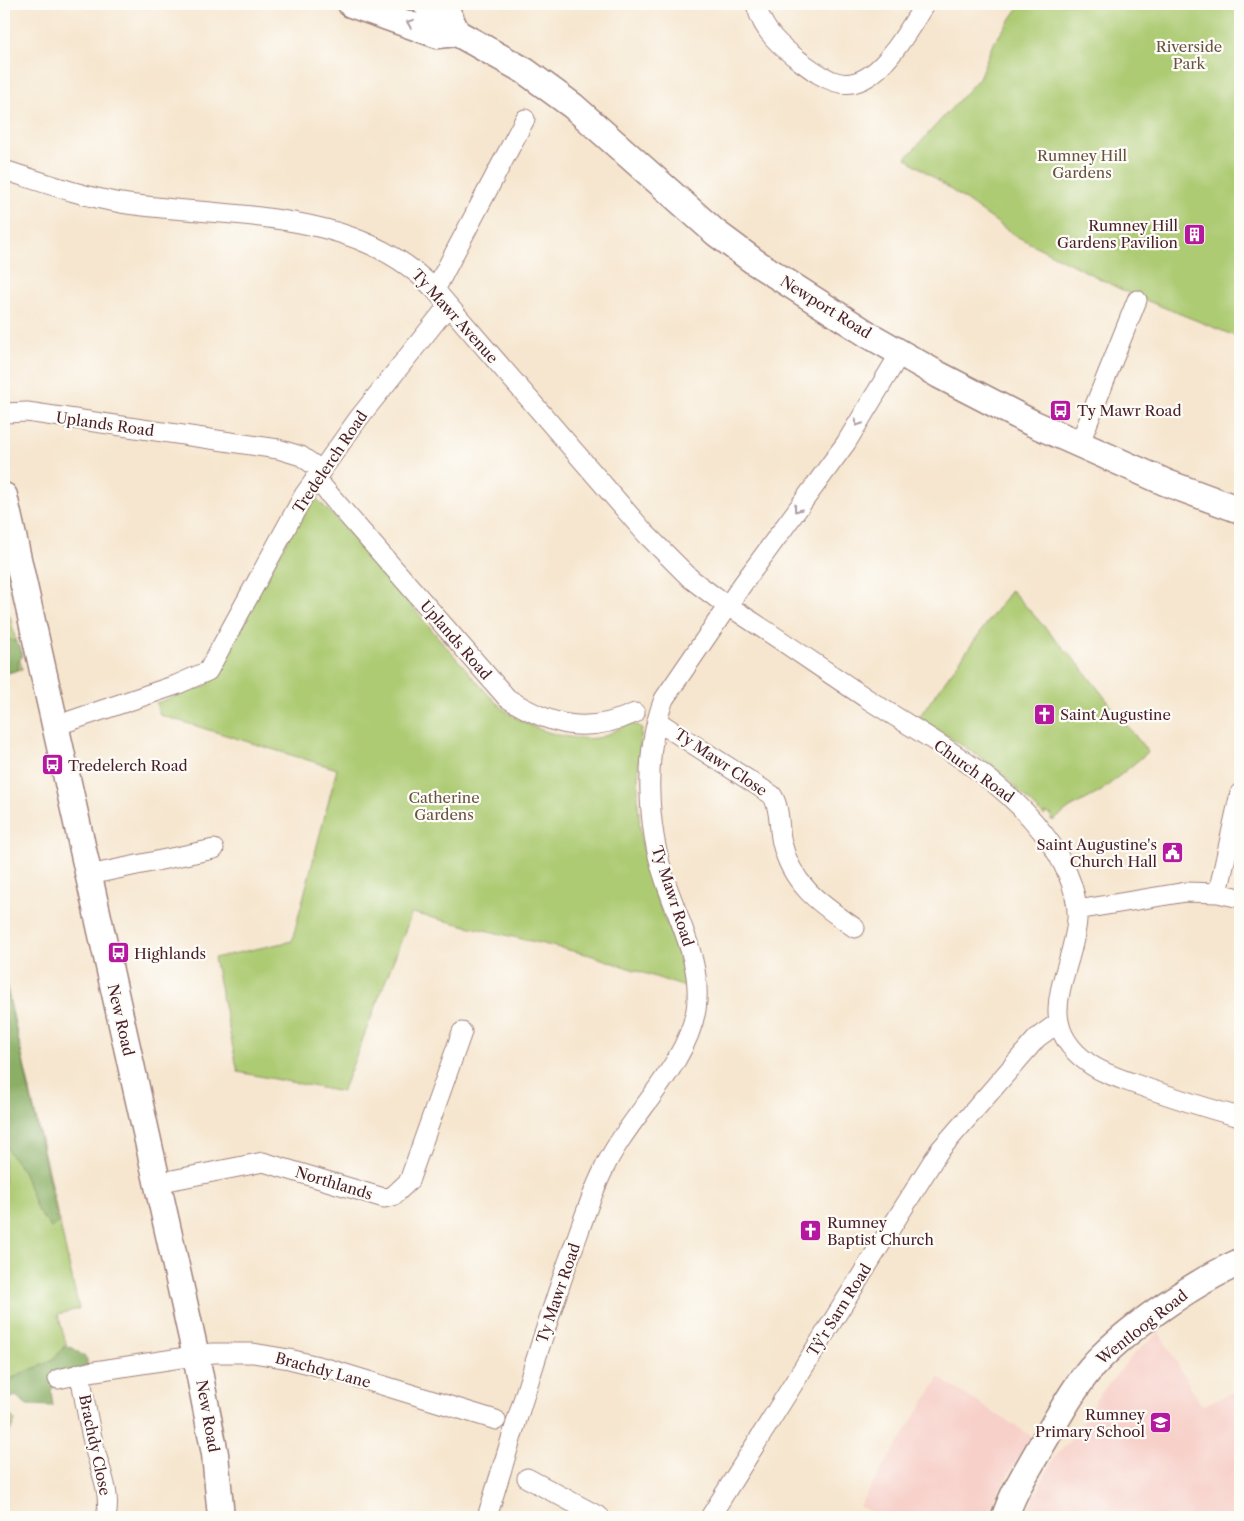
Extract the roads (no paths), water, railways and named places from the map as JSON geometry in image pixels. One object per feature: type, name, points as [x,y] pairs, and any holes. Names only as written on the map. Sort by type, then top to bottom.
[{"type":"main road","name":"Newport Road","points":[[351,4],[438,34],[457,33],[508,60],[567,101],[716,233],[755,262],[835,314],[980,397],[1079,445],[1167,483],[1240,510]]},
{"type":"main road","points":[[426,4],[448,14],[457,33]]},
{"type":"main road","name":"New Road","points":[[4,496],[196,1356],[215,1454],[221,1517]]},
{"type":"main road","name":"Wentloog Road","points":[[1005,1517],[1043,1443],[1095,1364],[1123,1338],[1189,1290],[1240,1262]]},
{"type":"street","points":[[757,8],[766,30],[781,47],[826,78],[838,83],[853,83],[876,73],[926,4]]},
{"type":"street","points":[[435,290],[525,119]]},
{"type":"street","name":"Ty Mawr Avenue","points":[[4,170],[83,195],[113,201],[283,220],[332,231],[383,249],[413,268],[435,290],[646,534],[691,578],[728,606]]},
{"type":"street","points":[[1079,445],[1138,300]]},
{"type":"street","name":"Tredelerch Road","points":[[55,726],[190,680],[208,671],[318,474],[368,406],[448,306]]},
{"type":"street","name":"Ty Mawr Road","points":[[486,1517],[542,1338],[601,1174],[618,1143],[676,1057],[692,1026],[695,1012],[696,974],[661,865],[652,821],[651,779],[657,721],[664,699],[728,606],[846,442],[901,352]]},
{"type":"street","name":"Uplands Road","points":[[4,413],[27,412],[278,449],[301,456],[507,698],[537,715],[578,727],[608,724],[635,713]]},
{"type":"street","name":"Church Road","points":[[728,606],[987,778],[1006,792],[1031,818],[1055,851],[1070,883],[1077,910],[1073,942],[1058,991],[1057,1003],[1059,1022],[1075,1052],[1094,1067],[1151,1090],[1240,1117]]},
{"type":"street","name":"Ty Mawr Close","points":[[657,721],[772,795],[776,802],[782,844],[796,876],[815,900],[855,928]]},
{"type":"street","points":[[1218,893],[1240,793]]},
{"type":"street","points":[[89,875],[214,849]]},
{"type":"street","points":[[1077,910],[1186,892],[1218,893],[1240,898]]},
{"type":"street","name":"Tŷ'r Sarn Road","points":[[710,1517],[939,1151],[1038,1038],[1059,1022]]},
{"type":"street","name":"Northlands","points":[[157,1183],[263,1162],[379,1196],[392,1196],[409,1181],[462,1032]]},
{"type":"street","name":"Brachdy Lane","points":[[58,1379],[80,1373],[213,1353],[232,1352],[289,1359],[496,1420]]},
{"type":"street","name":"Brachdy Close","points":[[80,1373],[94,1446],[105,1486],[108,1510],[106,1517]]},
{"type":"street","points":[[527,1478],[600,1517]]},
{"type":"place","name":"Rumney Hill Gardens Pavilion","points":[[1194,234]]},
{"type":"place","name":"Ty Mawr Road","points":[[1061,410]]},
{"type":"place","name":"Saint Augustine","points":[[1044,714]]},
{"type":"place","name":"Tredelerch Road","points":[[52,765]]},
{"type":"place","name":"Saint Augustine's Church Hall","points":[[1173,853]]},
{"type":"place","name":"Highlands","points":[[118,953]]},
{"type":"place","name":"Rumney Baptist Church","points":[[811,1231]]},
{"type":"place","name":"Rumney Primary School","points":[[1161,1423]]},
{"type":"park label","name":"Riverside Park","points":[[1189,54]]},
{"type":"park label","name":"Rumney Hill Gardens","points":[[1082,164]]},
{"type":"park label","name":"Catherine Gardens","points":[[444,806]]}]
